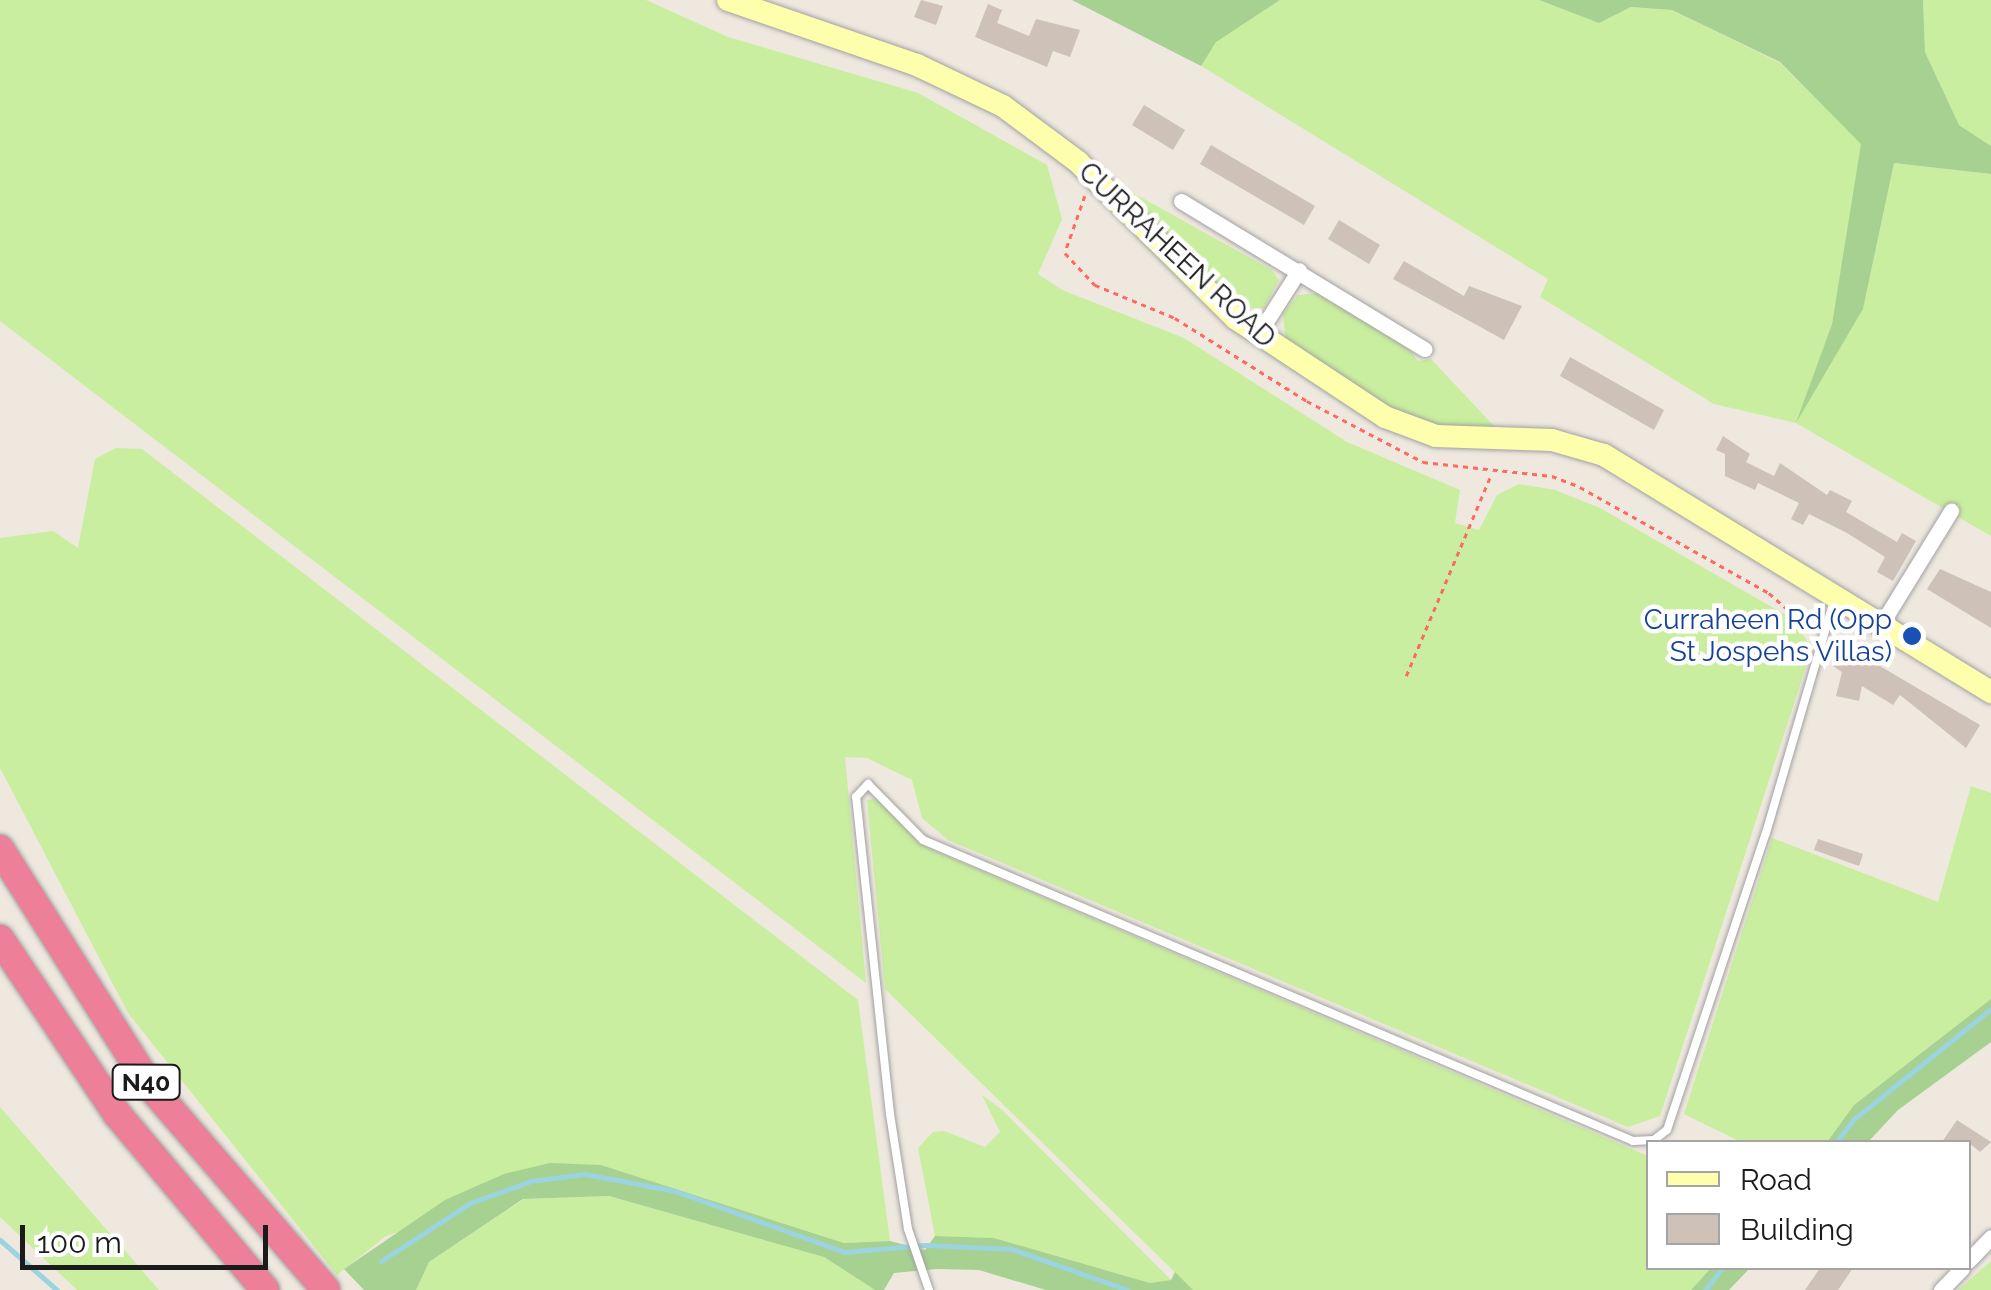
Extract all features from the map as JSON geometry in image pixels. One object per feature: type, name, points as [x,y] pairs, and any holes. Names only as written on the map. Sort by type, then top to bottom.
[{"type":"highway","name":"N40","points":[[0,849],[150,1086],[326,1290]]},
{"type":"highway","name":"N40","points":[[0,939],[117,1114],[265,1290]]},
{"type":"street","name":"CURRAHEEN ROAD","points":[[728,0],[917,64],[1003,106],[1078,162],[1258,336],[1412,430],[1552,440],[1604,455],[1991,692]]},
{"type":"street","points":[[1182,201],[1424,349]]},
{"type":"street","points":[[1258,336],[1299,270]]},
{"type":"street","points":[[1882,624],[1952,511]]},
{"type":"street","points":[[1971,1257],[1991,1237]]},
{"type":"street","points":[[1941,1290],[1960,1270]]},
{"type":"lane","points":[[1654,1140],[1666,1130],[1685,1074],[1836,595]]},
{"type":"lane","points":[[929,1290],[908,1229],[856,797],[868,784],[924,840],[1633,1141],[1646,1140]]},
{"type":"path","points":[[1406,676],[1492,474]]},
{"type":"green space","points":[[0,0],[646,0],[728,37],[918,93],[1047,165],[1062,219],[1038,274],[1062,290],[1184,338],[1347,442],[1460,490],[1455,523],[1479,530],[1497,495],[1519,484],[1555,490],[1600,508],[1791,618],[1812,648],[1660,1116],[1628,1127],[948,840],[922,818],[912,780],[867,758],[845,757],[866,983],[0,321]]},
{"type":"green space","points":[[1072,0],[1280,0],[1216,42],[1201,66]]},
{"type":"green space","points":[[1280,0],[1539,0],[1599,23],[1631,7],[1672,10],[1780,63],[1862,144],[1832,324],[1799,417],[1863,309],[1894,163],[1991,174],[1991,536],[1796,423],[1714,404],[1540,297],[1548,279],[1201,66],[1215,42]]},
{"type":"green space","points":[[1539,0],[1923,0],[1925,52],[1959,125],[1991,146],[1991,174],[1894,163],[1863,309],[1796,423],[1832,324],[1861,144],[1780,62],[1672,10],[1631,7],[1599,23]]},
{"type":"green space","points":[[1923,0],[1991,0],[1991,146],[1959,125],[1925,52]]},
{"type":"green space","points":[[1108,179],[1272,270],[1279,280],[1264,308],[1236,309]]},
{"type":"green space","points":[[1318,293],[1406,344],[1418,361],[1431,359],[1495,427],[1435,428],[1400,417],[1286,346],[1283,314],[1298,295]]},
{"type":"green space","points":[[116,448],[142,449],[858,1000],[890,1241],[844,1243],[601,1165],[386,1236],[337,1275],[128,1013],[0,768],[0,538],[53,531],[78,548],[95,459]]},
{"type":"green space","points":[[1971,786],[1991,793],[1991,999],[1854,1105],[1828,1140],[1737,1140],[1684,1114],[1772,838],[1938,902]]},
{"type":"green space","points":[[876,799],[935,851],[1646,1155],[1646,1270],[1709,1270],[1691,1290],[1193,1290],[885,989],[867,800]]},
{"type":"green space","points":[[1991,999],[1991,1042],[1898,1110],[1870,1140],[1828,1140],[1854,1105]]},
{"type":"green space","points":[[982,1095],[1001,1109],[1171,1280],[1150,1283],[994,1238],[935,1236],[918,1148],[933,1132],[944,1131],[985,1147],[1000,1132]]},
{"type":"green space","points":[[0,1107],[159,1290],[77,1290],[0,1217]]},
{"type":"green space","points":[[550,1163],[601,1165],[844,1243],[890,1241],[925,1250],[935,1236],[994,1238],[1150,1283],[1171,1280],[1175,1272],[1193,1290],[1046,1290],[979,1270],[937,1269],[894,1273],[884,1290],[875,1290],[824,1257],[609,1196],[523,1199],[429,1262],[416,1290],[364,1290],[344,1269],[445,1200],[504,1174]]},
{"type":"green space","points":[[609,1196],[824,1257],[875,1290],[416,1290],[429,1262],[524,1199]]},
{"type":"green space","points":[[1991,1261],[1991,1290],[1958,1290]]},
{"type":"green space","points":[[1709,1270],[1748,1270],[1729,1290],[1691,1290]]},
{"type":"building","points":[[921,0],[943,6],[936,25],[914,17]]},
{"type":"building","points":[[988,4],[1002,10],[997,23],[1029,36],[1036,19],[1080,30],[1070,57],[1053,51],[1047,67],[975,37]]},
{"type":"building","points":[[1144,105],[1185,130],[1173,150],[1132,125]]},
{"type":"building","points":[[1211,145],[1315,206],[1304,225],[1200,164]]},
{"type":"building","points":[[1339,220],[1380,245],[1369,264],[1328,239]]},
{"type":"building","points":[[1404,261],[1464,296],[1469,286],[1522,306],[1504,340],[1393,279]]},
{"type":"building","points":[[1570,357],[1664,410],[1654,430],[1560,376]]},
{"type":"building","points":[[1723,436],[1750,454],[1746,462],[1774,476],[1780,463],[1827,495],[1830,490],[1852,501],[1846,512],[1897,542],[1902,533],[1916,541],[1893,581],[1877,572],[1885,557],[1847,533],[1809,514],[1803,525],[1791,519],[1799,503],[1758,483],[1755,490],[1725,476],[1725,454],[1716,450]]},
{"type":"building","points":[[1940,569],[1991,592],[1991,628],[1927,589]]},
{"type":"building","points":[[1846,646],[1980,725],[1966,748],[1900,695],[1893,705],[1862,686],[1859,701],[1836,696],[1842,672],[1833,666]]},
{"type":"building","points":[[1818,839],[1863,854],[1859,866],[1814,850]]},
{"type":"building","points":[[1957,1120],[1991,1142],[1980,1152],[1971,1140],[1943,1140]]},
{"type":"building","points":[[1819,1270],[1852,1270],[1838,1290],[1805,1290]]},
{"type":"waterway","points":[[1838,1140],[1854,1119],[1991,1009]]},
{"type":"waterway","points":[[381,1261],[470,1203],[531,1181],[585,1174],[675,1191],[844,1252],[926,1245],[1012,1249],[1128,1290]]},
{"type":"waterway","points":[[0,1240],[57,1290]]},
{"type":"waterway","points":[[1705,1290],[1720,1270]]},
{"type":"place","name":"Curraheen Rd (Opp St Jospehs Villas)","points":[[1912,636]]}]
